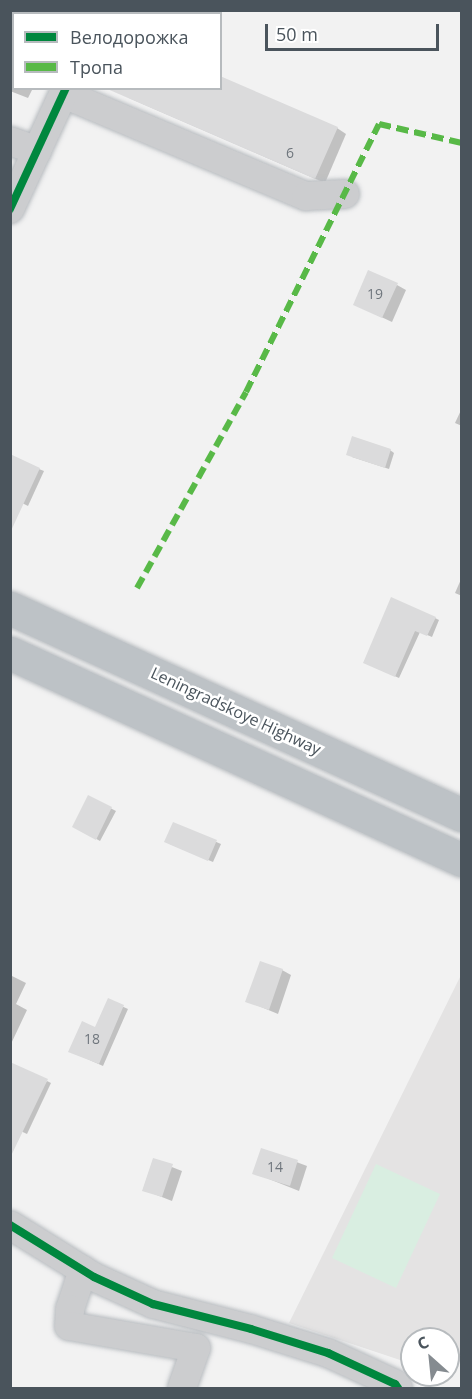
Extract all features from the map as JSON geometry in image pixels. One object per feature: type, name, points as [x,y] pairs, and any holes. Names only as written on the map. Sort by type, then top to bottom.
[{"type":"highway","name":"Leningradskoye Highway","points":[[10,608],[462,815]]},
{"type":"highway","points":[[10,653],[462,860]]},
{"type":"street","points":[[10,209],[65,91],[306,196],[345,194]]},
{"type":"street","points":[[10,141],[38,151]]},
{"type":"street","points":[[10,1225],[83,1270],[153,1304],[251,1329],[328,1353],[395,1384],[398,1389]]},
{"type":"street","points":[[83,1270],[69,1310],[69,1326],[196,1348],[182,1389]]},
{"type":"shaded area","points":[[461,975],[462,1356],[460,1360],[460,1327],[400,1327],[400,1360],[289,1323]]},
{"type":"green space","points":[[376,1164],[440,1194],[396,1288],[332,1258]]},
{"type":"building","points":[[222,77],[338,127],[315,179],[110,90],[222,90]]},
{"type":"building","points":[[368,270],[398,283],[382,318],[353,305]]},
{"type":"building","points":[[352,436],[391,449],[385,468],[346,455]]},
{"type":"building","points":[[10,454],[40,468],[10,533]]},
{"type":"building","points":[[391,597],[436,617],[427,636],[415,631],[395,677],[363,663]]},
{"type":"building","points":[[88,795],[112,807],[96,840],[72,827]]},
{"type":"building","points":[[173,822],[217,840],[208,861],[164,842]]},
{"type":"building","points":[[260,961],[283,969],[269,1010],[245,1002]]},
{"type":"building","points":[[108,998],[124,1005],[99,1064],[68,1052],[82,1021],[95,1027]]},
{"type":"building","points":[[10,1062],[48,1079],[10,1158]]},
{"type":"building","points":[[261,1148],[298,1160],[290,1186],[252,1174]]},
{"type":"building","points":[[153,1158],[173,1164],[162,1197],[142,1191]]},
{"type":"marked path","points":[[137,588],[246,392],[379,124],[462,143]]},
{"type":"cycle path","points":[[10,209],[65,90]]},
{"type":"cycle path","points":[[10,1225],[94,1277],[153,1304],[251,1329],[328,1353],[395,1384],[398,1388]]}]
